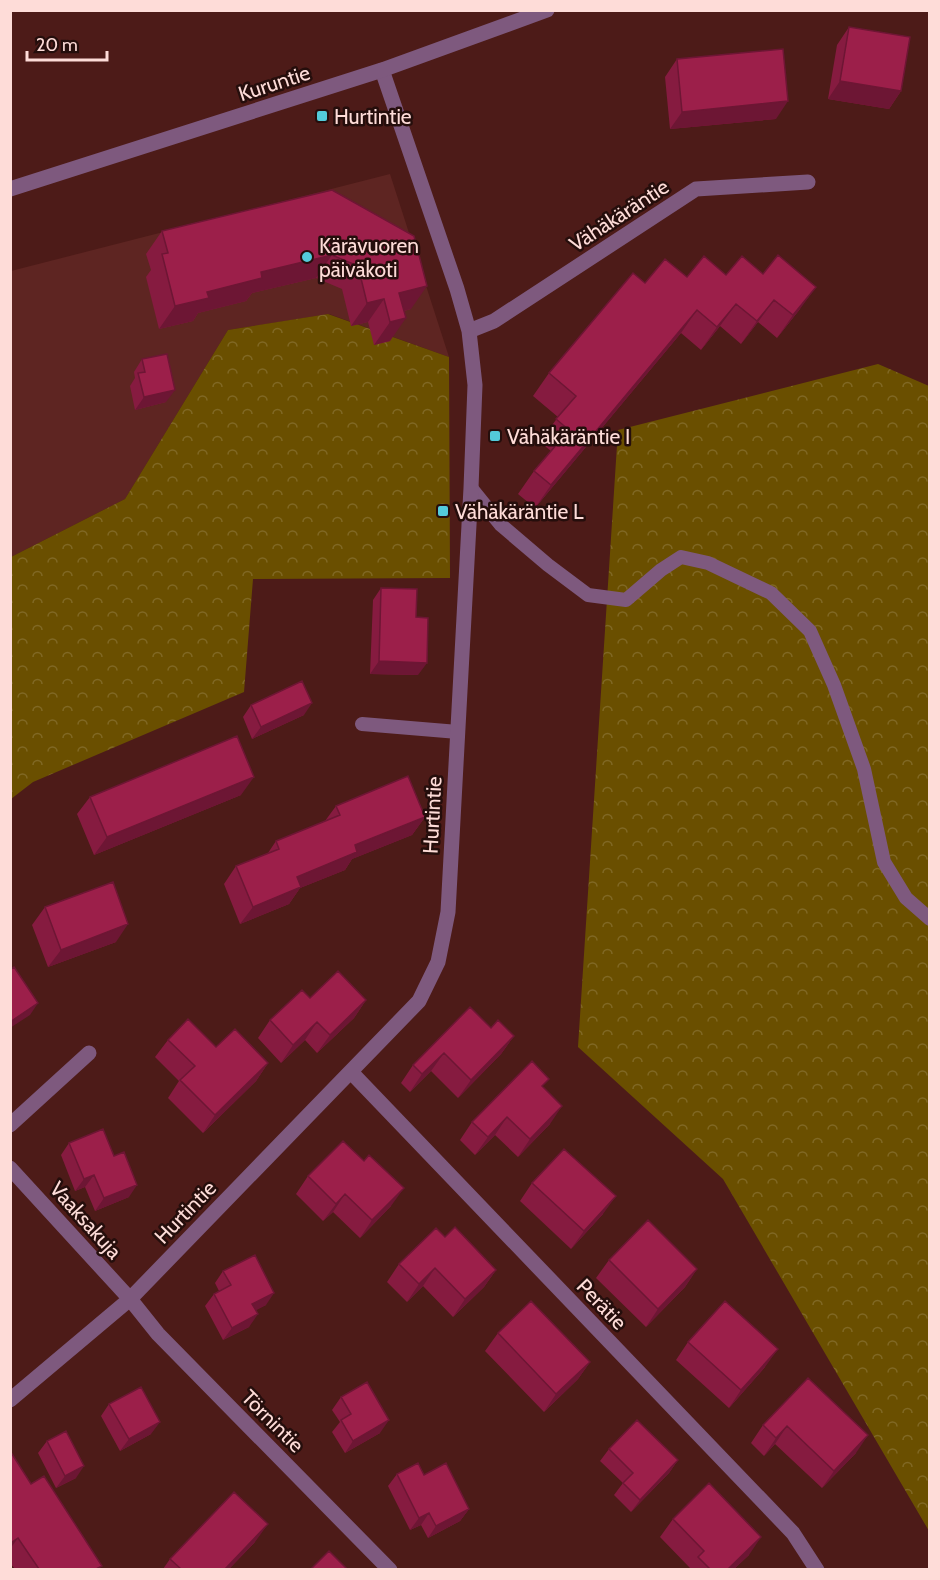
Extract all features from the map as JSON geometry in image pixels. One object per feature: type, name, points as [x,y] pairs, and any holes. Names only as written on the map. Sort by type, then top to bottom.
[{"type":"street","name":"Kuruntie","points":[[10,189],[382,70],[547,10]]},
{"type":"street","name":"Hurtintie","points":[[10,1400],[130,1299],[419,1000],[438,962],[448,912],[475,385],[469,332],[457,289],[382,70]]},
{"type":"street","name":"Vähäkäräntie","points":[[469,332],[494,321],[696,189],[807,182]]},
{"type":"street","points":[[10,1125],[89,1053]]},
{"type":"street","name":"Perätie","points":[[351,1072],[793,1533],[816,1569]]},
{"type":"street","name":"Vaaksakuja","points":[[10,1168],[130,1299]]},
{"type":"street","name":"Törnintie","points":[[130,1299],[158,1334],[390,1569]]},
{"type":"lane","points":[[471,488],[501,525],[588,595],[626,600],[681,557],[708,563],[771,593],[810,631],[834,685],[864,769],[884,861],[906,898],[930,919]]},
{"type":"lane","points":[[362,724],[458,732]]},
{"type":"shaded area","points":[[390,174],[449,357],[329,314],[228,330],[125,499],[11,557],[11,271]]},
{"type":"green space","points":[[328,314],[449,357],[450,578],[253,579],[244,692],[33,782],[11,799],[11,557],[125,499],[228,330]]},
{"type":"green space","points":[[878,364],[929,386],[929,1531],[723,1179],[578,1047],[618,430]]},
{"type":"building","points":[[849,27],[910,37],[901,91],[840,81]]},
{"type":"building","points":[[783,49],[788,101],[682,112],[677,59]]},
{"type":"building","points":[[332,190],[414,236],[427,286],[399,293],[406,318],[390,322],[384,299],[367,303],[358,266],[332,255],[261,272],[262,278],[207,292],[209,298],[175,306],[162,254],[168,253],[162,231]]},
{"type":"building","points":[[778,255],[816,287],[793,315],[774,300],[757,321],[736,304],[717,327],[697,310],[551,485],[534,471],[569,430],[556,419],[576,396],[549,373],[633,273],[645,283],[665,259],[687,277],[704,256],[726,275],[742,256],[763,274]]},
{"type":"building","points":[[167,354],[175,390],[144,397],[138,373],[145,372],[142,359]]},
{"type":"building","points":[[381,588],[417,589],[416,617],[428,618],[427,663],[379,661]]},
{"type":"building","points":[[302,681],[312,703],[261,727],[251,705]]},
{"type":"building","points":[[237,736],[254,777],[107,837],[90,797]]},
{"type":"building","points":[[408,776],[425,817],[355,845],[357,852],[297,877],[301,887],[253,907],[236,866],[279,849],[276,841],[340,815],[336,806]]},
{"type":"building","points":[[113,882],[128,924],[61,950],[45,907]]},
{"type":"building","points":[[14,967],[38,1003],[10,1022],[10,970]]},
{"type":"building","points":[[338,971],[366,1000],[330,1035],[317,1022],[293,1045],[270,1020],[302,990],[310,998]]},
{"type":"building","points":[[470,1007],[491,1028],[498,1020],[514,1036],[471,1080],[444,1053],[422,1074],[413,1065]]},
{"type":"building","points":[[188,1019],[216,1047],[235,1029],[268,1063],[215,1115],[180,1080],[195,1066],[168,1040]]},
{"type":"building","points":[[532,1061],[549,1079],[542,1086],[562,1106],[530,1139],[507,1117],[488,1137],[472,1122]]},
{"type":"building","points":[[103,1129],[114,1156],[124,1152],[137,1185],[104,1198],[94,1175],[84,1179],[69,1143]]},
{"type":"building","points":[[343,1141],[364,1161],[369,1155],[404,1188],[372,1220],[345,1194],[336,1204],[308,1176]]},
{"type":"building","points":[[564,1149],[616,1196],[584,1231],[532,1183]]},
{"type":"building","points":[[648,1220],[697,1269],[658,1309],[609,1260]]},
{"type":"building","points":[[455,1227],[496,1270],[465,1299],[435,1268],[419,1284],[399,1264],[436,1228],[445,1237]]},
{"type":"building","points":[[255,1255],[274,1293],[252,1304],[258,1314],[232,1328],[214,1294],[231,1285],[223,1271]]},
{"type":"building","points":[[531,1301],[590,1362],[556,1394],[498,1333]]},
{"type":"building","points":[[725,1301],[778,1349],[741,1390],[688,1342]]},
{"type":"building","points":[[808,1378],[868,1435],[834,1471],[787,1426],[776,1438],[763,1425]]},
{"type":"building","points":[[367,1382],[389,1420],[353,1441],[341,1420],[351,1414],[341,1397]]},
{"type":"building","points":[[141,1387],[160,1422],[129,1439],[109,1404]]},
{"type":"building","points":[[637,1420],[678,1460],[640,1500],[623,1483],[633,1473],[609,1449]]},
{"type":"building","points":[[66,1431],[84,1466],[65,1476],[47,1441]]},
{"type":"building","points":[[12,1454],[31,1484],[44,1476],[102,1566],[96,1569],[39,1569],[18,1538],[12,1542],[10,1539],[10,1455]]},
{"type":"building","points":[[418,1463],[424,1475],[446,1463],[469,1509],[436,1526],[429,1513],[419,1518],[397,1474]]},
{"type":"building","points":[[709,1483],[761,1537],[728,1569],[710,1569],[698,1557],[704,1551],[673,1519]]},
{"type":"building","points":[[234,1492],[268,1524],[225,1569],[181,1569],[170,1559]]},
{"type":"building","points":[[329,1551],[347,1569],[311,1569]]},
{"type":"place","name":"Hurtintie","points":[[322,116]]},
{"type":"place","name":"Kärävuoren päiväkoti","points":[[307,257]]},
{"type":"place","name":"Vähäkäräntie I","points":[[495,436]]},
{"type":"place","name":"Vähäkäräntie L","points":[[443,511]]}]
